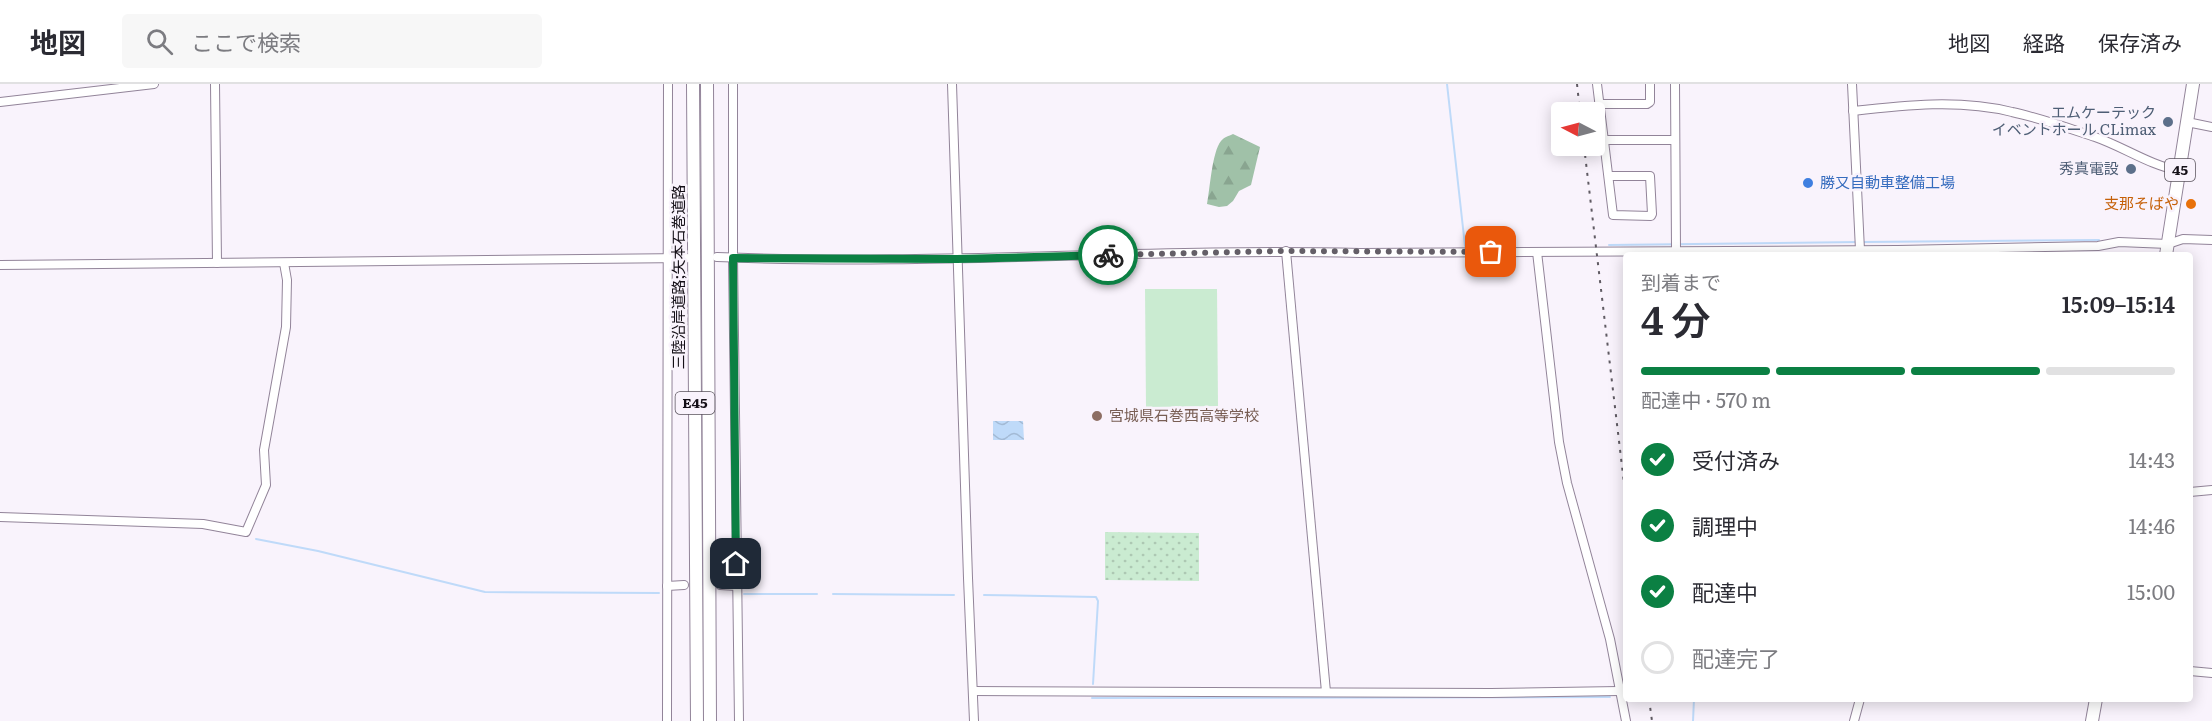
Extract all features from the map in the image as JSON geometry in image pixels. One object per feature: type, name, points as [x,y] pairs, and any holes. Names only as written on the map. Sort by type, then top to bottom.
[{"type":"highway","name":"三陸沿岸道路;矢本石巻道路","points":[[693,84],[697,721]]},
{"type":"highway","name":"三陸沿岸道路;矢本石巻道路","points":[[707,84],[710,721]]},
{"type":"highway","name":"45","points":[[2167,250],[2193,84]]},
{"type":"highway","points":[[2092,721],[2095,702]]},
{"type":"street","points":[[0,102],[154,84]]},
{"type":"street","points":[[215,84],[217,263]]},
{"type":"street","points":[[667,721],[668,84]]},
{"type":"street","points":[[733,84],[739,721]]},
{"type":"street","points":[[952,84],[974,721]]},
{"type":"street","points":[[1597,84],[1599,102]]},
{"type":"street","points":[[1605,104],[1647,104],[1650,102],[1650,84]]},
{"type":"street","points":[[1675,84],[1676,250]]},
{"type":"street","points":[[1852,84],[1860,250]]},
{"type":"street","points":[[1853,111],[1920,104],[2012,111],[2098,138],[2164,168],[2180,171]]},
{"type":"street","points":[[2187,122],[2212,127]]},
{"type":"street","points":[[1610,176],[1650,176],[1651,216],[1613,214],[1605,140],[1676,140]]},
{"type":"street","points":[[1758,252],[1860,250],[1898,252],[2098,246],[2119,243],[2167,250],[2183,239],[2212,240]]},
{"type":"street","points":[[717,257],[957,259],[1286,251],[1676,250],[1697,252]]},
{"type":"street","points":[[1286,251],[1326,692]]},
{"type":"street","points":[[1537,252],[1559,442],[1610,639],[1626,721]]},
{"type":"street","points":[[0,265],[687,258]]},
{"type":"street","points":[[0,517],[203,524],[246,532],[266,485],[264,450],[286,327],[285,263]]},
{"type":"street","points":[[2193,492],[2212,490]]},
{"type":"street","points":[[667,586],[684,585]]},
{"type":"street","points":[[720,585],[736,586]]},
{"type":"street","points":[[2193,671],[2212,674]]},
{"type":"street","points":[[973,691],[1619,691]]},
{"type":"street","points":[[1854,721],[1859,702]]},
{"type":"green space","points":[[1233,134],[1260,147],[1251,185],[1239,191],[1227,206],[1207,204],[1213,162],[1218,146],[1224,138]]},
{"type":"green space","points":[[1145,289],[1217,289],[1218,406],[1146,407]]},
{"type":"green space","points":[[1105,532],[1199,533],[1199,581],[1105,580]]},
{"type":"water","points":[[993,421],[1023,421],[1024,440],[993,440]]},
{"type":"waterway","points":[[1447,84],[1465,246]]},
{"type":"waterway","points":[[1863,242],[2099,240]]},
{"type":"waterway","points":[[1609,245],[1858,242]]},
{"type":"waterway","points":[[256,539],[318,551],[485,592],[659,593]]},
{"type":"waterway","points":[[744,594],[817,594]]},
{"type":"waterway","points":[[833,594],[954,595]]},
{"type":"waterway","points":[[984,595],[1096,597],[1098,601],[1093,684]]},
{"type":"waterway","points":[[1092,698],[1610,697]]},
{"type":"waterway","points":[[1693,721],[1694,702]]},
{"type":"railway","points":[[1577,84],[1579,102]]},
{"type":"railway","points":[[1585,156],[1623,475]]},
{"type":"railway","points":[[1649,702],[1652,721]]},
{"type":"way so far","points":[[1108,255],[1286,251],[1491,252]]},
{"type":"place","name":"エムケーテック イベントホール CLimax","points":[[2168,122]]},
{"type":"place","name":"秀真電設","points":[[2131,169]]},
{"type":"place","name":"勝又自動車整備工場","points":[[1808,183]]},
{"type":"place","name":"支那そばや","points":[[2191,204]]},
{"type":"place","name":"宮城県石巻西高等学校","points":[[1097,416]]},
{"type":"route","points":[[736,564],[733,258],[900,260],[1108,255]]}]
